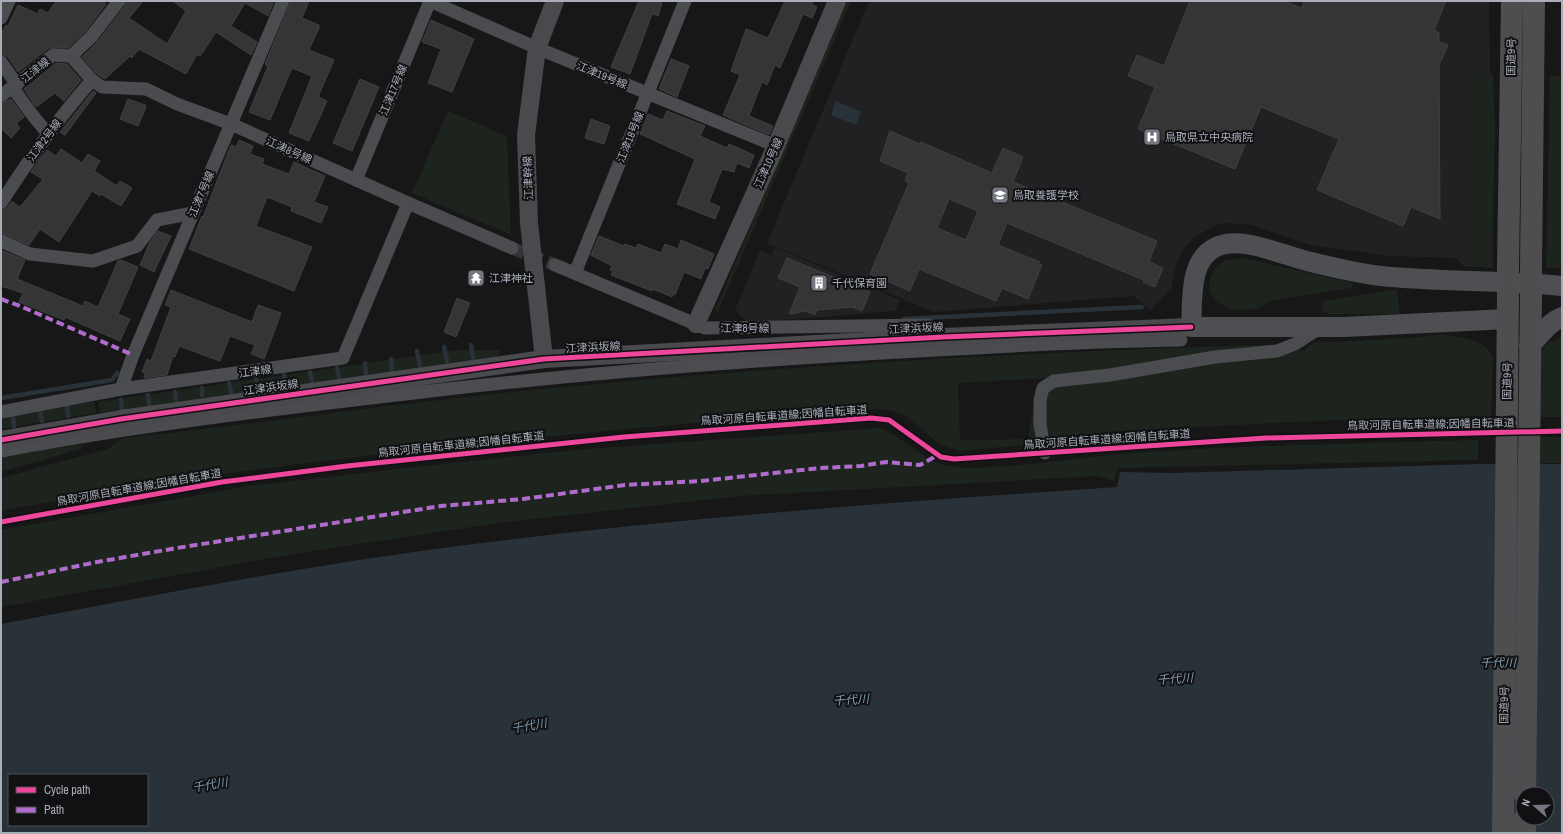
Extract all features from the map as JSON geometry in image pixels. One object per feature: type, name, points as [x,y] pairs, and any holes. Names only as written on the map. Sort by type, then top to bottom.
[{"type":"highway","points":[[1500,1],[1509,152]]},
{"type":"highway","name":"国道9号","points":[[1503,833],[1509,152],[1512,1]]},
{"type":"highway","name":"国道9号","points":[[1525,786],[1534,1]]},
{"type":"highway","points":[[1533,170],[1542,1]]},
{"type":"main road","points":[[1508,318],[1186,333],[1194,284],[1200,260],[1209,251],[1227,244],[1247,245],[1323,265],[1380,276],[1530,282],[1562,286]]},
{"type":"main road","points":[[1530,282],[1562,278]]},
{"type":"main road","points":[[1529,346],[1538,338],[1548,324],[1562,317]]},
{"type":"street","points":[[1,18],[9,1]]},
{"type":"street","points":[[72,56],[91,37],[120,1]]},
{"type":"street","name":"江津7号線","points":[[121,389],[133,355],[283,1]]},
{"type":"street","name":"江津19号線","points":[[430,1],[537,48],[776,146]]},
{"type":"street","name":"江津17号線","points":[[356,180],[430,1]]},
{"type":"street","name":"江津幹線","points":[[544,359],[529,223],[526,135],[537,48],[555,1]]},
{"type":"street","name":"江津18号線","points":[[575,273],[685,1]]},
{"type":"street","name":"江津10号線","points":[[696,324],[776,146],[837,1]]},
{"type":"street","name":"江津線","points":[[1,96],[53,55],[57,54],[72,56]]},
{"type":"street","name":"江津8号線","points":[[72,56],[92,80],[102,88],[146,89],[177,104],[231,124],[408,204],[512,248]]},
{"type":"street","points":[[1,62],[30,112],[48,134]]},
{"type":"street","name":"江津2号線","points":[[1,203],[33,153],[92,80]]},
{"type":"street","name":"江津線","points":[[1,412],[121,389],[342,358],[408,204]]},
{"type":"street","points":[[1,241],[30,254],[93,261],[137,246],[157,220],[193,213]]},
{"type":"street","name":"江津8号線","points":[[555,265],[705,328],[726,329],[928,325],[943,337]]},
{"type":"street","points":[[1045,453],[1040,424],[1040,400],[1043,388],[1054,381],[1110,375],[1215,357],[1277,351],[1295,344],[1322,326]]},
{"type":"street","points":[[1,451],[78,436],[162,424],[544,378],[768,359],[1110,340],[1186,333]]},
{"type":"street","name":"江津浜坂線","points":[[1,440],[120,419],[544,359],[943,337],[1186,333]]},
{"type":"shaded area","points":[[846,1],[851,1],[718,312],[715,310]]},
{"type":"shaded area","name":"鳥取県立中央病院","points":[[869,1],[1489,1],[1493,268],[1463,266],[1456,258],[1389,256],[1311,245],[1251,225],[1225,223],[1216,225],[1195,237],[1184,249],[1177,263],[1172,288],[1151,310],[1133,296],[934,312],[767,243]]},
{"type":"shaded area","points":[[1481,73],[1493,74],[1495,127],[1492,267],[1472,267],[1473,79]]},
{"type":"shaded area","points":[[1562,75],[1562,268],[1546,268],[1550,76]]},
{"type":"shaded area","points":[[448,111],[507,136],[511,235],[412,193]]},
{"type":"shaded area","points":[[775,247],[900,300],[895,311],[748,323],[735,310],[760,250],[771,255]]},
{"type":"shaded area","points":[[1243,258],[1353,283],[1352,288],[1273,300],[1257,309],[1231,310],[1218,302],[1210,293],[1209,282],[1213,271],[1224,261]]},
{"type":"shaded area","points":[[1397,289],[1400,314],[1328,314],[1322,310],[1323,301]]},
{"type":"shaded area","points":[[1442,334],[1471,340],[1485,346],[1490,351],[1493,358],[1491,416],[1315,421],[1122,431],[1061,441],[1051,437],[1045,425],[1047,390],[1053,386],[1304,350],[1313,343],[1424,337]]},
{"type":"shaded area","points":[[1562,337],[1562,417],[1540,417],[1542,351],[1549,342]]},
{"type":"shaded area","points":[[1285,344],[1044,378],[958,383],[960,440],[1028,439],[1033,412],[1036,412],[1037,430],[1033,444],[960,451],[938,443],[905,415],[885,409],[836,410],[522,439],[313,462],[105,492],[1,511],[1,478],[108,449],[122,438],[464,397],[802,367],[1092,351]]},
{"type":"shaded area","points":[[457,350],[502,350],[497,357],[100,413],[98,402]]},
{"type":"shaded area","points":[[94,402],[96,413],[1,429],[1,417]]},
{"type":"shaded area","points":[[880,428],[898,437],[923,455],[940,464],[978,468],[1119,454],[1178,450],[1478,440],[1478,460],[1118,468],[1114,481],[1097,476],[739,496],[505,522],[293,554],[1,607],[1,530],[249,486],[586,449]]},
{"type":"shaded area","points":[[1540,437],[1562,437],[1562,463],[1539,463]]},
{"type":"shaded area","points":[[84,445],[80,449],[1,472],[1,456]]},
{"type":"water","points":[[836,101],[861,112],[856,125],[831,115]]},
{"type":"water","name":"千代川","points":[[1481,464],[1562,464],[1562,833],[1,833],[1,624],[286,572],[458,546],[705,519],[1117,487],[1120,472],[1172,473]]},
{"type":"building","points":[[56,1],[103,1],[106,4],[85,32],[68,48],[49,48],[18,72],[8,57],[1,54],[1,34],[6,25],[8,26],[18,5],[38,14],[40,9],[48,13]]},
{"type":"building","points":[[127,1],[143,1],[129,18],[167,44],[186,11],[173,1],[274,1],[268,16],[245,3],[231,26],[257,42],[251,55],[216,32],[200,56],[197,54],[186,74],[139,49],[132,58],[130,56],[105,79],[97,74],[82,57],[97,42],[125,6]]},
{"type":"building","points":[[291,1],[309,1],[302,18],[319,25],[319,28],[309,50],[334,60],[318,97],[327,101],[309,141],[289,133],[312,76],[292,68],[270,120],[249,112],[268,66],[265,64]]},
{"type":"building","points":[[639,1],[655,1],[662,3],[658,16],[652,14],[630,74],[611,67]]},
{"type":"building","points":[[785,1],[813,1],[812,5],[817,7],[812,18],[803,14],[780,68],[775,65],[767,85],[762,82],[750,113],[749,116],[773,126],[769,135],[723,115],[740,75],[731,71],[746,29],[768,38]]},
{"type":"building","points":[[1190,1],[1284,1],[1302,8],[1304,1],[1446,1],[1434,30],[1439,33],[1439,42],[1448,45],[1439,65],[1440,219],[1411,207],[1403,226],[1317,190],[1339,139],[1261,107],[1235,169],[1138,129],[1155,87],[1128,76],[1137,55],[1164,66]]},
{"type":"building","points":[[431,20],[474,39],[452,92],[428,83],[441,49],[422,42]]},
{"type":"building","points":[[671,59],[689,66],[677,97],[659,89]]},
{"type":"building","points":[[56,63],[67,64],[81,80],[64,101],[55,93],[36,107],[24,89]]},
{"type":"building","points":[[360,79],[379,87],[352,151],[333,143]]},
{"type":"building","points":[[93,91],[96,93],[65,135],[60,132]]},
{"type":"building","points":[[11,99],[24,117],[16,123],[20,128],[11,138],[1,128],[1,104]]},
{"type":"building","points":[[128,99],[145,105],[146,107],[138,126],[120,119]]},
{"type":"building","points":[[667,111],[705,126],[700,136],[727,148],[729,144],[754,155],[749,168],[737,163],[734,172],[722,169],[709,202],[720,207],[715,219],[677,204],[695,159],[640,134],[648,114],[663,120]]},
{"type":"building","points":[[591,119],[610,126],[604,144],[585,138]]},
{"type":"building","points":[[890,131],[920,144],[921,142],[992,173],[1003,148],[1023,157],[1013,182],[1157,241],[1149,262],[1163,268],[1155,287],[1143,282],[1144,280],[1007,223],[998,245],[1040,262],[1038,264],[1042,265],[1028,299],[1002,288],[996,301],[919,269],[910,291],[870,274],[909,183],[905,181],[908,173],[880,161]],"holes":[[[949,199],[978,211],[966,240],[937,228]]]},
{"type":"building","points":[[239,140],[253,146],[250,154],[264,159],[262,164],[289,174],[294,162],[325,176],[314,202],[328,207],[321,223],[291,211],[292,207],[267,197],[256,226],[312,247],[294,291],[189,249],[231,145],[236,147]]},
{"type":"building","points":[[61,149],[82,163],[88,154],[100,161],[94,171],[117,186],[120,181],[132,188],[121,206],[101,194],[100,196],[92,191],[59,242],[40,229],[29,245],[1,233],[1,211],[7,208],[12,201],[19,207],[22,205],[43,179],[31,172],[39,160],[47,150],[56,156]]},
{"type":"building","points":[[158,231],[171,236],[154,272],[140,265],[150,242]]},
{"type":"building","points":[[599,236],[624,246],[625,244],[636,248],[638,244],[661,253],[665,244],[678,249],[681,240],[714,254],[708,269],[705,268],[701,279],[684,272],[675,295],[673,294],[672,297],[611,275],[613,271],[610,270],[612,266],[591,255]]},
{"type":"building","points":[[1,250],[25,260],[17,279],[83,306],[85,301],[98,307],[118,261],[121,260],[138,267],[118,314],[130,319],[120,341],[65,317],[64,320],[19,302],[23,293],[1,286]]},
{"type":"building","name":"千代保育園","points":[[787,258],[870,292],[862,311],[852,307],[817,310],[815,315],[806,311],[789,314],[800,287],[778,278]]},
{"type":"building","points":[[171,290],[252,322],[258,305],[281,313],[264,359],[251,354],[255,345],[230,336],[220,361],[179,346],[175,357],[173,356],[167,375],[144,378],[145,373],[142,372],[147,359],[151,361],[171,307],[165,305]]},
{"type":"building","points":[[457,298],[470,303],[456,337],[444,332]]},
{"type":"waterway","points":[[904,319],[1142,307]]},
{"type":"waterway","points":[[471,345],[473,358]]},
{"type":"waterway","points":[[444,347],[447,361]]},
{"type":"waterway","points":[[417,351],[420,366]]},
{"type":"waterway","points":[[391,359],[392,370]]},
{"type":"waterway","points":[[365,363],[366,373]]},
{"type":"waterway","points":[[337,368],[339,377]]},
{"type":"waterway","points":[[310,372],[312,381]]},
{"type":"waterway","points":[[1,398],[112,380],[117,373]]},
{"type":"waterway","points":[[284,375],[284,386]]},
{"type":"waterway","points":[[256,379],[258,389]]},
{"type":"waterway","points":[[229,383],[231,392]]},
{"type":"waterway","points":[[202,388],[202,395]]},
{"type":"waterway","points":[[175,392],[176,400]]},
{"type":"waterway","points":[[148,395],[149,404]]},
{"type":"waterway","points":[[121,400],[122,408]]},
{"type":"waterway","points":[[67,407],[68,416]]},
{"type":"waterway","points":[[40,412],[42,421]]},
{"type":"waterway","points":[[13,417],[14,426]]},
{"type":"tunnel","points":[[512,248],[555,265]]},
{"type":"marked path","points":[[1,299],[133,355]]},
{"type":"marked path","points":[[1,582],[97,562],[177,548],[441,506],[523,499],[625,485],[701,481],[820,468],[861,466],[886,462],[920,465],[938,455]]},
{"type":"cycle path","points":[[1,440],[121,419],[544,359],[943,337],[1191,327]]},
{"type":"cycle path","name":"鳥取河原自転車道線;因幡自転車道","points":[[1,522],[222,482],[347,466],[624,437],[871,418],[889,420],[941,457],[954,459],[1266,438],[1562,431]]},
{"type":"place","name":"鳥取県立中央病院","points":[[1152,137]]},
{"type":"place","name":"鳥取養護学校","points":[[1000,195]]},
{"type":"place","name":"江津神社","points":[[476,278]]},
{"type":"place","name":"千代保育園","points":[[819,283]]}]
